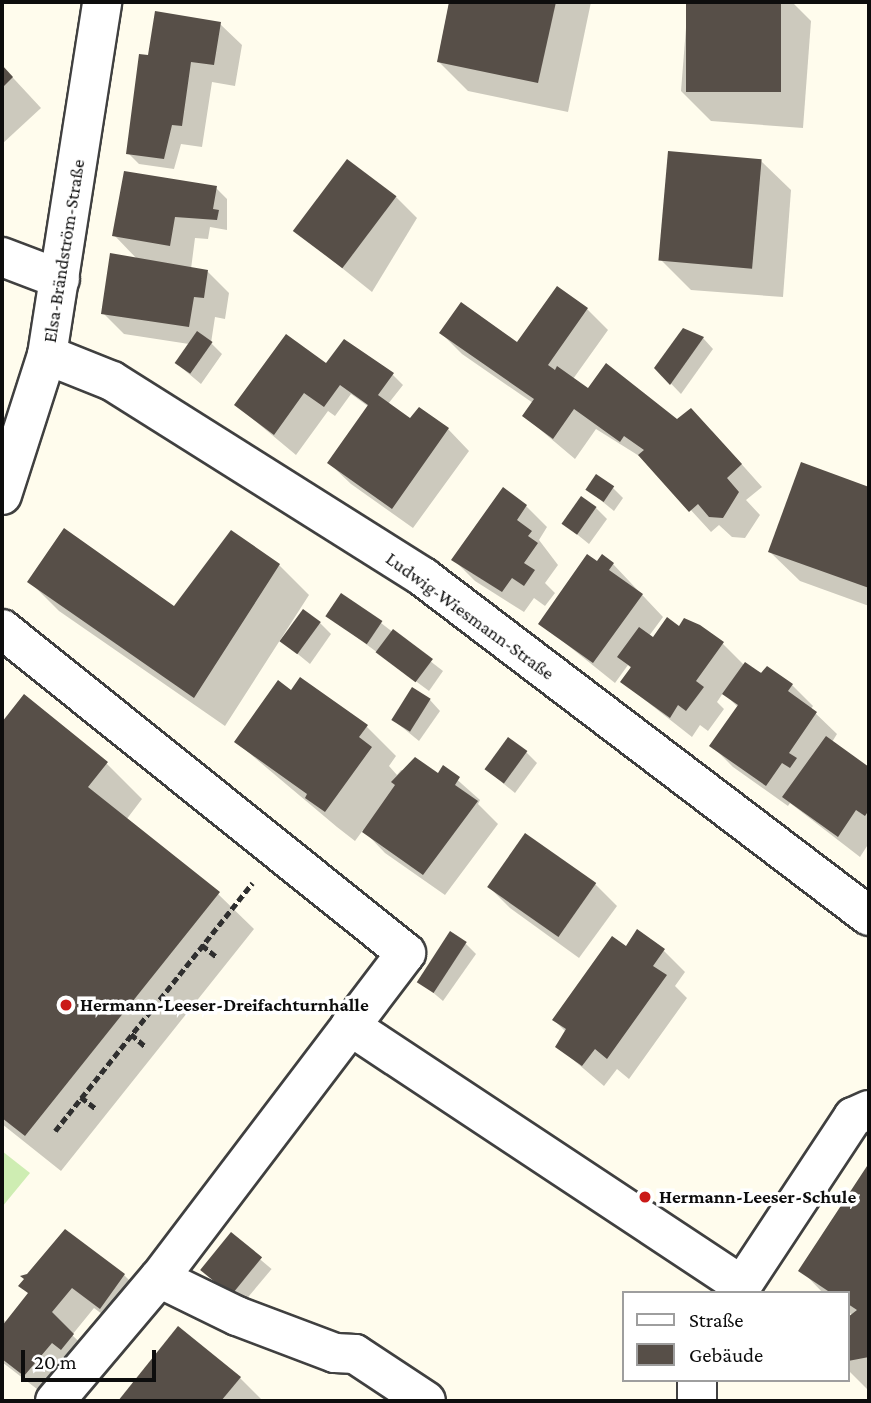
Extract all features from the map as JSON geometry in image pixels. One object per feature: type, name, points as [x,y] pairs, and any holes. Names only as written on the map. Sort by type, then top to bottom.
[{"type":"street","name":"Elsa-Brändström-Straße","points":[[2,495],[47,355],[102,2]]},
{"type":"street","points":[[2,257],[60,279]]},
{"type":"street","name":"Ludwig-Wiesmann-Straße","points":[[47,355],[113,380],[423,577],[869,916]]},
{"type":"street","points":[[2,629],[406,953],[159,1278],[55,1401]]},
{"type":"street","points":[[350,1026],[739,1289],[853,1116],[869,1110]]},
{"type":"street","points":[[159,1278],[237,1316],[335,1353],[355,1354],[426,1401]]},
{"type":"street","points":[[697,1382],[697,1401]]},
{"type":"path","points":[[55,1132],[278,850]]},
{"type":"path","points":[[202,945],[217,957]]},
{"type":"path","points":[[131,1034],[145,1046]]},
{"type":"path","points":[[81,1097],[95,1108]]},
{"type":"green space","points":[[2,1151],[30,1173],[2,1207]]},
{"type":"building","points":[[449,2],[556,2],[538,83],[437,62]]},
{"type":"building","points":[[686,2],[781,2],[781,92],[686,92]]},
{"type":"building","points":[[155,11],[221,22],[214,65],[191,62],[182,126],[172,125],[164,159],[126,154],[139,54],[148,55]]},
{"type":"building","points":[[2,65],[13,77],[2,88]]},
{"type":"building","points":[[668,151],[762,159],[752,269],[658,261]]},
{"type":"building","points":[[347,159],[397,196],[342,268],[293,231]]},
{"type":"building","points":[[124,171],[217,186],[213,209],[219,210],[217,220],[175,217],[170,246],[112,236]]},
{"type":"building","points":[[110,253],[208,270],[204,298],[194,297],[189,327],[101,314]]},
{"type":"building","points":[[557,286],[588,308],[548,365],[555,370],[557,366],[588,388],[606,363],[677,419],[691,408],[742,464],[727,478],[739,492],[723,518],[709,517],[698,504],[689,512],[638,455],[644,450],[624,436],[620,442],[574,409],[553,439],[522,416],[534,399],[439,333],[461,302],[517,342]]},
{"type":"building","points":[[683,328],[704,337],[670,385],[654,368]]},
{"type":"building","points":[[197,331],[213,342],[190,374],[175,363]]},
{"type":"building","points":[[286,334],[326,363],[344,339],[394,373],[378,395],[410,418],[419,407],[449,428],[392,509],[327,463],[368,405],[340,385],[324,407],[304,393],[274,435],[234,405]]},
{"type":"building","points":[[801,462],[869,487],[869,588],[768,552]]},
{"type":"building","points":[[596,474],[614,486],[604,502],[585,490]]},
{"type":"building","points":[[503,487],[527,505],[517,520],[532,531],[528,536],[538,543],[524,563],[535,570],[524,586],[512,578],[502,592],[451,560]]},
{"type":"building","points":[[581,496],[597,507],[577,535],[561,524]]},
{"type":"building","points":[[64,528],[174,606],[231,530],[280,564],[194,698],[27,582]]},
{"type":"building","points":[[587,554],[597,561],[602,554],[614,563],[609,570],[643,594],[593,663],[538,624]]},
{"type":"building","points":[[341,593],[382,621],[367,644],[325,616]]},
{"type":"building","points":[[303,609],[321,622],[297,654],[279,641]]},
{"type":"building","points":[[667,617],[679,626],[684,618],[700,625],[724,642],[696,681],[704,687],[686,711],[678,705],[670,718],[620,682],[631,667],[617,657],[639,627],[653,637]]},
{"type":"building","points":[[393,629],[433,659],[415,682],[376,652]]},
{"type":"building","points":[[745,662],[761,673],[767,666],[793,684],[788,691],[817,712],[789,753],[797,758],[790,768],[782,763],[766,786],[709,746],[738,705],[722,694]]},
{"type":"building","points":[[300,677],[368,725],[359,737],[372,747],[325,812],[305,798],[307,794],[234,742],[278,680],[291,690]]},
{"type":"building","points":[[412,687],[431,699],[410,732],[391,720]]},
{"type":"building","name":"Hermann-Leeser-Dreifachturnhalle","points":[[24,694],[108,762],[88,787],[220,892],[25,1136],[2,1118],[2,722]]},
{"type":"building","points":[[826,736],[869,767],[869,810],[865,816],[856,810],[838,837],[782,797]]},
{"type":"building","points":[[508,737],[527,751],[504,783],[484,769]]},
{"type":"building","points":[[415,757],[438,773],[443,765],[460,777],[455,785],[478,801],[423,875],[362,832],[395,785],[391,782]]},
{"type":"building","points":[[525,833],[596,883],[558,937],[487,887]]},
{"type":"building","points":[[637,929],[665,949],[653,966],[667,975],[607,1059],[595,1049],[582,1066],[555,1047],[566,1029],[552,1020],[612,936],[626,946]]},
{"type":"building","points":[[450,931],[467,942],[434,993],[417,982]]},
{"type":"building","points":[[869,1163],[869,1357],[850,1361],[850,1315],[857,1310],[850,1305],[850,1291],[828,1291],[798,1271]]},
{"type":"building","points":[[65,1229],[125,1274],[100,1309],[72,1288],[52,1312],[74,1334],[61,1350],[52,1343],[24,1376],[2,1359],[2,1326],[28,1293],[18,1286],[24,1279],[20,1276],[27,1274]]},
{"type":"building","points":[[231,1232],[262,1257],[231,1295],[200,1270]]},
{"type":"building","points":[[178,1326],[241,1377],[221,1401],[118,1401]]},
{"type":"place","name":"Hermann-Leeser-Dreifachturnhalle","points":[[66,1005]]},
{"type":"place","name":"Hermann-Leeser-Schule","points":[[645,1197]]}]
